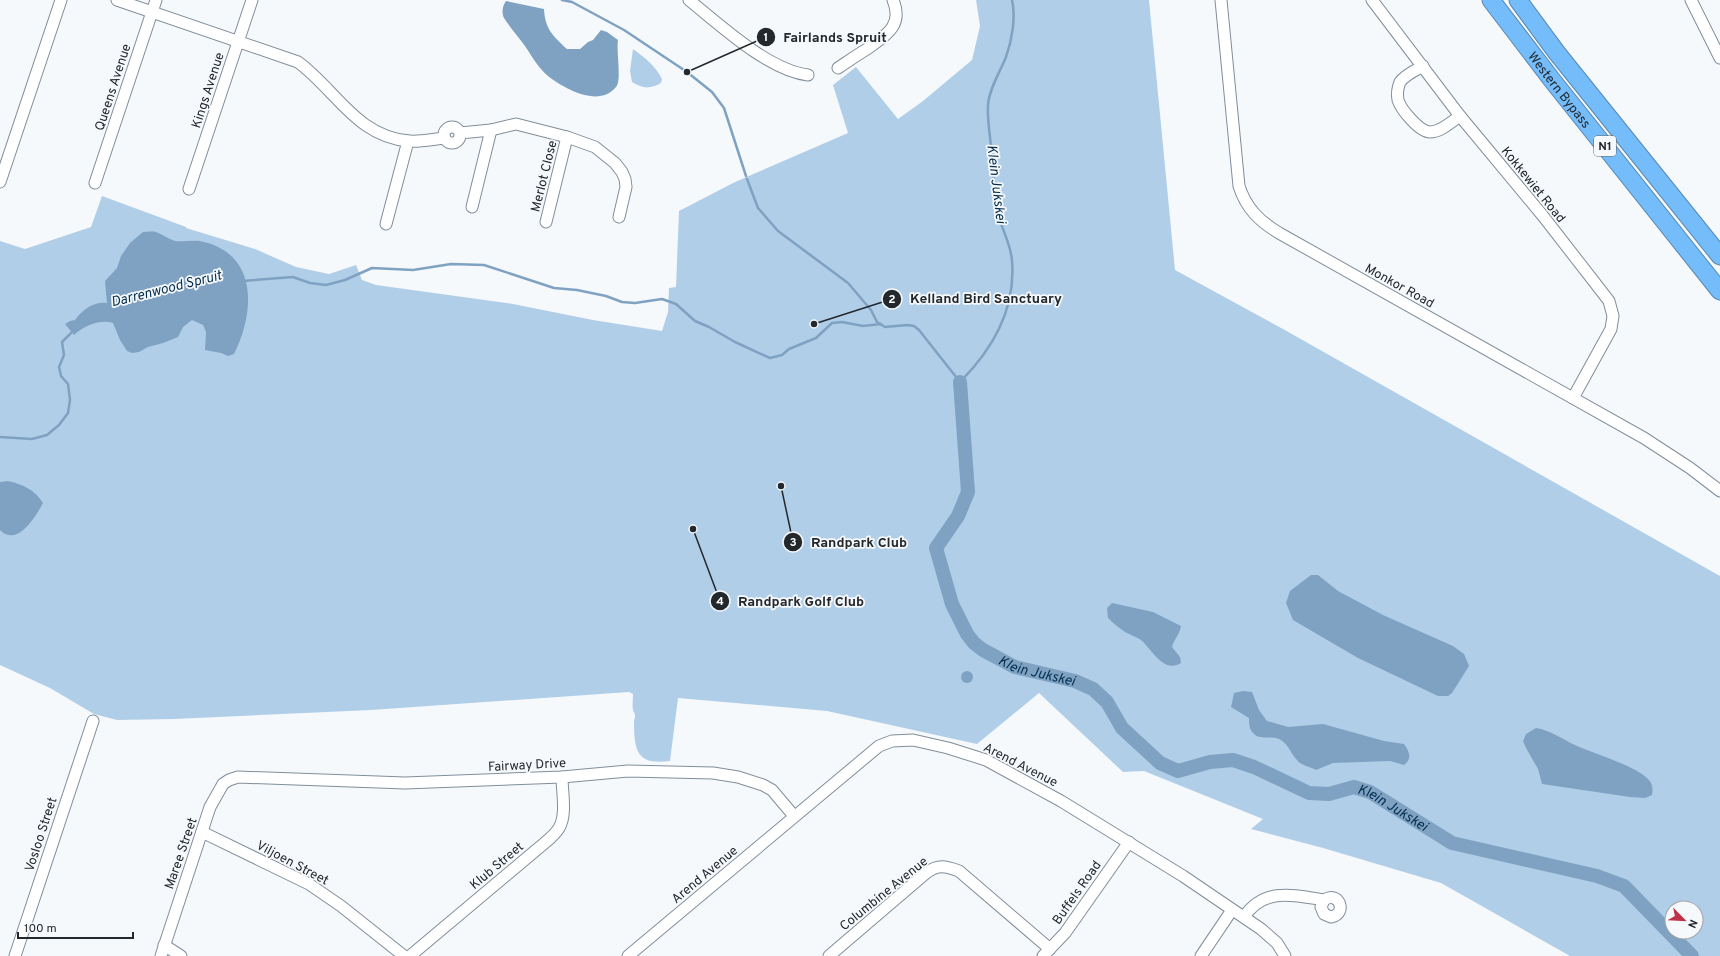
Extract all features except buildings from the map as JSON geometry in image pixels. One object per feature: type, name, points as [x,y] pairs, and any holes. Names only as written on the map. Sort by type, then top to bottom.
[{"type":"highway","name":"Western Bypass","points":[[1491,0],[1552,80],[1720,291]]},
{"type":"highway","name":"Western Bypass","points":[[1518,0],[1557,53],[1720,256]]},
{"type":"street","points":[[0,182],[61,0]]},
{"type":"street","points":[[117,0],[298,62],[312,72],[368,128],[381,135],[408,141],[445,138],[446,132],[450,128],[456,128],[460,133],[491,130],[516,124],[567,136],[595,147],[606,154],[622,172],[625,179],[626,187],[619,217]]},
{"type":"street","name":"Queens Avenue","points":[[95,183],[156,0]]},
{"type":"street","name":"Kings Avenue","points":[[189,189],[252,0]]},
{"type":"street","points":[[689,0],[770,61],[789,71],[808,75]]},
{"type":"street","points":[[838,68],[887,35],[893,27],[897,14],[893,0]]},
{"type":"street","name":"Monkor Road","points":[[1221,0],[1239,186],[1243,197],[1253,214],[1267,226],[1573,398],[1671,455],[1720,491]]},
{"type":"street","name":"Kokkewiet Road","points":[[1372,0],[1460,116],[1543,216],[1609,301],[1613,316],[1611,329],[1573,398]]},
{"type":"street","points":[[1691,0],[1719,56]]},
{"type":"street","points":[[1423,66],[1405,77],[1401,82],[1398,102],[1417,127],[1424,131],[1431,132],[1438,130],[1460,116]]},
{"type":"street","points":[[472,207],[491,130]]},
{"type":"street","name":"Merlot Close","points":[[546,222],[567,136]]},
{"type":"street","points":[[386,224],[408,141]]},
{"type":"street","name":"Vosloo Street","points":[[15,956],[93,721]]},
{"type":"street","name":"Arend Avenue","points":[[636,954],[794,816],[879,746],[892,741],[912,740],[948,748],[986,760],[1061,801],[1129,842],[1244,917],[1272,937],[1280,947],[1284,956]]},
{"type":"street","name":"Fairway Drive","points":[[246,776],[405,783],[562,777],[628,771],[723,774],[752,781],[772,790],[794,816]]},
{"type":"street","name":"Maree Street","points":[[162,951],[210,807],[218,791],[229,780],[246,776]]},
{"type":"street","name":"Klub Street","points":[[410,956],[541,846],[559,829],[562,822],[563,813],[562,777]]},
{"type":"street","name":"Viljoen Street","points":[[202,832],[314,887],[341,906],[404,956]]},
{"type":"street","name":"Buffels Road","points":[[1046,953],[1076,918],[1129,842]]},
{"type":"street","name":"Columbine Avenue","points":[[829,956],[926,873],[933,868],[940,866],[958,871],[1046,953]]},
{"type":"street","points":[[1244,917],[1258,902],[1280,895],[1288,894],[1324,900]]},
{"type":"street","points":[[1201,956],[1232,910]]},
{"type":"street","points":[[162,951],[181,956]]},
{"type":"shaded area","points":[[976,0],[1149,0],[1175,270],[1283,329],[1720,576],[1720,956],[1570,956],[1441,883],[1323,848],[1251,829],[1263,819],[1144,771],[1123,772],[1039,693],[977,744],[827,711],[678,698],[670,761],[659,762],[645,759],[640,755],[637,749],[634,733],[635,714],[633,711],[633,694],[629,692],[371,710],[174,719],[117,720],[94,714],[50,688],[0,665],[0,241],[25,249],[91,227],[102,196],[186,228],[255,249],[296,267],[329,274],[356,265],[362,280],[376,285],[513,304],[593,320],[662,331],[668,312],[669,288],[676,287],[679,211],[735,182],[848,133],[833,85],[856,67],[898,119],[923,101],[972,60],[980,26]]},
{"type":"shaded area","points":[[633,49],[653,66],[662,79],[661,83],[646,87],[632,82],[630,71]]},
{"type":"water","points":[[506,1],[544,9],[548,27],[567,49],[580,49],[588,42],[593,40],[601,30],[607,32],[618,40],[619,78],[616,87],[609,93],[601,96],[591,96],[573,91],[548,76],[537,64],[504,18],[503,9]]},
{"type":"water","points":[[143,232],[156,232],[175,241],[200,241],[219,248],[233,258],[242,271],[247,286],[248,303],[246,320],[241,338],[234,354],[228,356],[205,350],[206,332],[203,325],[192,320],[183,327],[178,337],[148,347],[139,352],[132,353],[127,351],[120,340],[113,323],[103,322],[92,324],[74,335],[65,324],[75,320],[81,313],[93,305],[98,303],[107,303],[105,281],[117,268],[121,256],[130,243]]},
{"type":"water","points":[[8,481],[28,488],[40,498],[43,503],[31,522],[19,533],[13,535],[6,535],[0,530],[0,482]]},
{"type":"water","points":[[1311,575],[1318,575],[1338,591],[1383,615],[1453,646],[1464,654],[1469,666],[1452,693],[1448,696],[1438,696],[1358,658],[1293,620],[1286,603],[1290,591]]},
{"type":"water","points":[[1112,603],[1153,612],[1181,626],[1172,647],[1180,657],[1181,663],[1175,666],[1163,663],[1141,640],[1125,632],[1114,624],[1108,618],[1107,608]]},
{"type":"water","points":[[969,671],[972,672],[972,682],[965,683],[962,682],[961,675],[962,672]]},
{"type":"water","points":[[1243,691],[1252,692],[1259,710],[1267,721],[1288,727],[1323,724],[1384,741],[1404,744],[1409,753],[1407,763],[1404,765],[1390,761],[1333,763],[1316,770],[1306,766],[1298,762],[1285,743],[1279,739],[1259,737],[1253,733],[1249,724],[1249,718],[1231,707],[1234,693]]},
{"type":"water","points":[[1536,728],[1634,769],[1650,781],[1652,795],[1645,798],[1630,797],[1542,784],[1538,769],[1523,741],[1526,734]]},
{"type":"waterway","points":[[562,0],[572,2],[624,30],[687,72],[712,92],[724,108],[746,176]]},
{"type":"waterway","name":"Klein Jukskei","points":[[747,179],[758,208],[778,231],[848,283],[871,310],[877,322],[885,327],[907,325],[914,326],[919,330],[960,382],[983,356],[992,342],[1000,328],[1010,296],[1012,261],[997,207],[988,105],[990,93],[1006,57],[1010,43],[1014,14],[1012,0]]},
{"type":"waterway","name":"Darrenwood Spruit","points":[[243,281],[293,277],[310,283],[326,285],[345,280],[372,268],[413,270],[451,264],[484,265],[554,288],[577,290],[606,296],[622,302],[635,303],[662,299],[676,304],[695,321],[770,358],[782,355],[789,349],[816,338],[832,323],[842,322],[863,326],[881,324]]},
{"type":"waterway","name":"Darrenwood Spruit","points":[[0,437],[32,439],[47,435],[59,425],[68,413],[70,400],[68,384],[61,376],[59,367],[64,355],[62,342],[73,331]]},
{"type":"waterway","name":"Klein Jukskei","points":[[960,382],[968,492],[958,516],[936,548],[952,604],[967,634],[974,643],[983,650],[1015,667],[1075,681],[1093,689],[1107,702],[1122,728],[1160,763],[1178,771],[1210,762],[1233,760],[1254,767],[1309,793],[1329,794],[1354,787],[1370,792],[1452,843],[1597,876],[1624,886],[1692,956]]},
{"type":"place","name":"Fairlands Spruit","points":[[687,72]]},
{"type":"place","name":"Kelland Bird Sanctuary","points":[[814,324]]},
{"type":"place","name":"Randpark Club","points":[[781,486]]},
{"type":"place","name":"Randpark Golf Club","points":[[693,529]]}]
